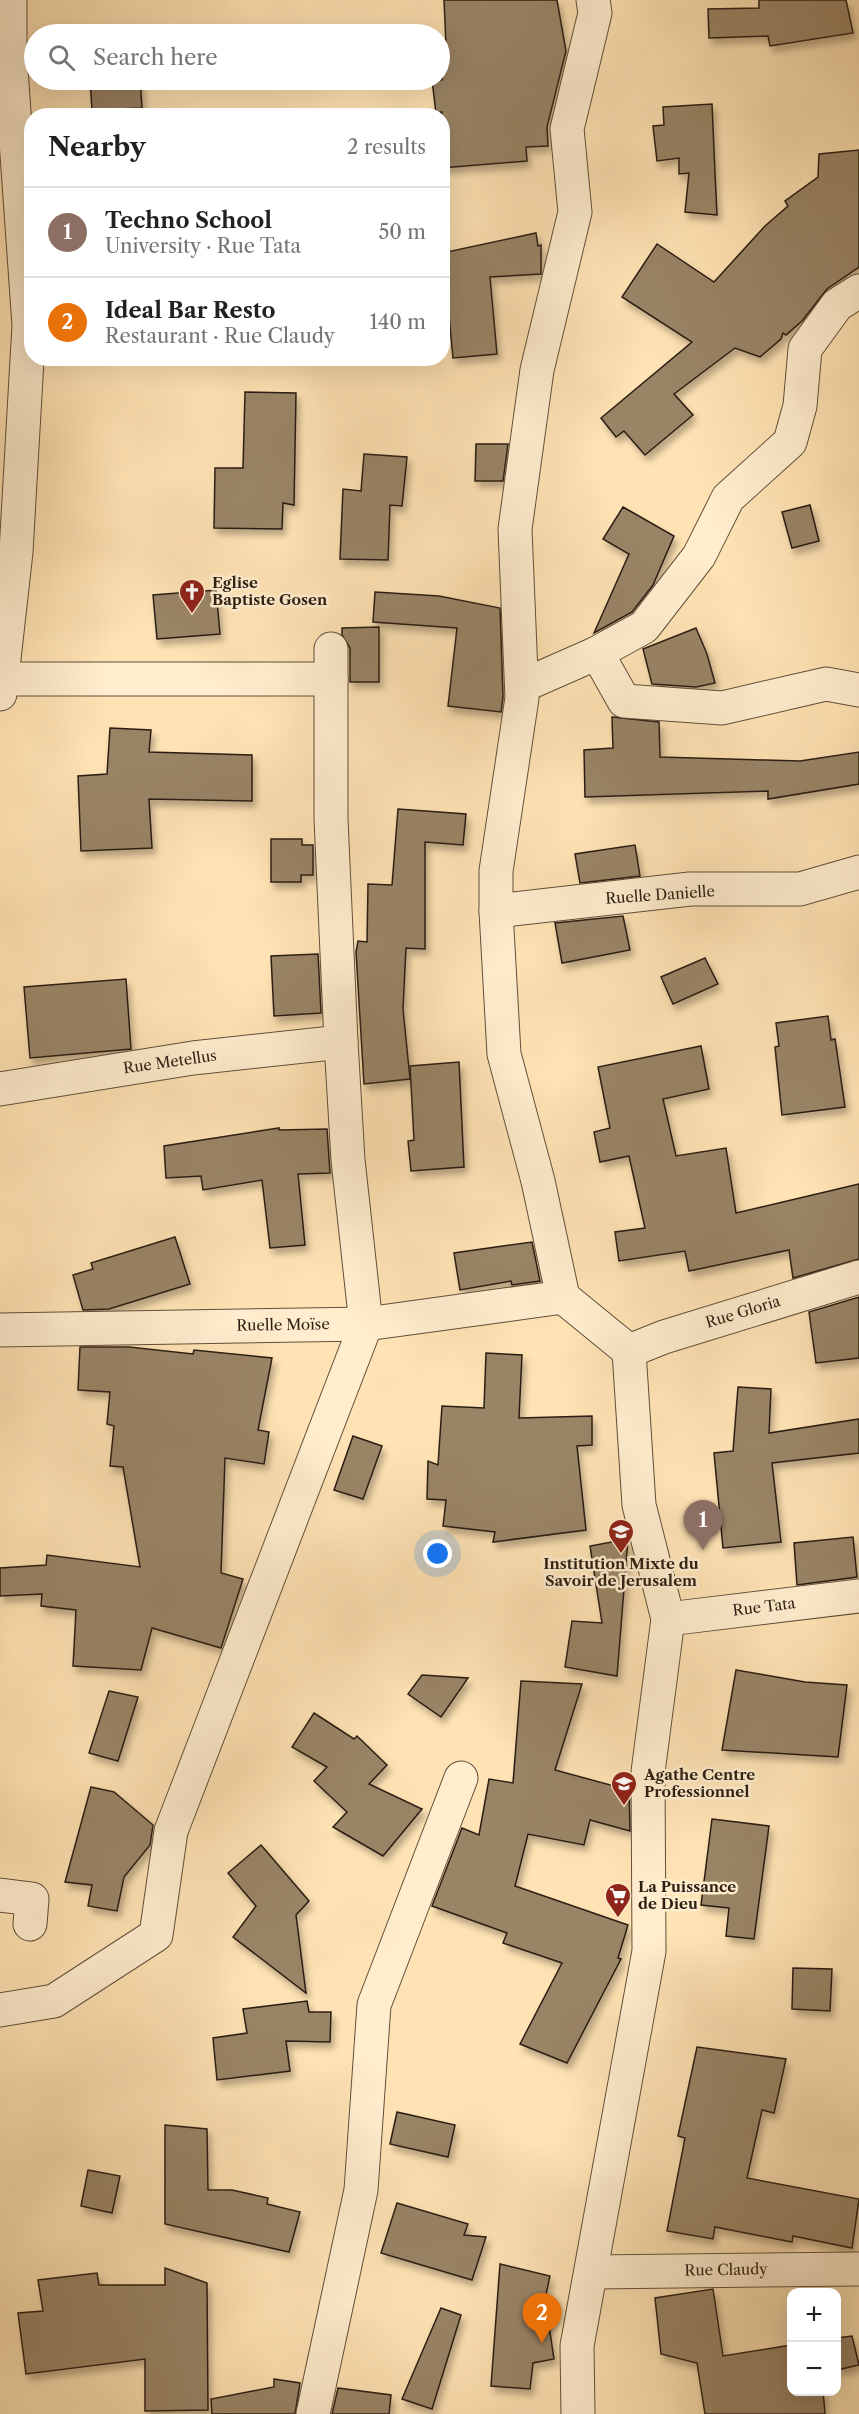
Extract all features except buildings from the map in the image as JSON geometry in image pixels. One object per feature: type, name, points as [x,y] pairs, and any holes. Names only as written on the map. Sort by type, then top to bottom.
[{"type":"street","points":[[10,0],[24,229]]},
{"type":"street","points":[[578,2414],[578,2346],[649,1951],[648,1772],[668,1619],[639,1505],[629,1351],[563,1297],[538,1180],[504,1054],[496,871],[522,698],[514,529],[537,370],[575,212],[567,129],[595,13],[593,0]]},
{"type":"street","points":[[522,686],[597,653],[644,627],[699,556],[728,498],[790,442],[800,406],[805,349],[837,305],[859,291]]},
{"type":"street","points":[[0,2010],[54,2001],[156,1935],[171,1831],[366,1324],[348,1160],[341,1042],[331,819],[331,664],[1,686],[16,552],[27,366]]},
{"type":"street","points":[[597,653],[624,701],[722,708],[826,684],[859,690]]},
{"type":"street","name":"Ruelle Danielle","points":[[496,911],[690,890],[800,888],[859,872]]},
{"type":"street","name":"Rue Metellus","points":[[0,1089],[193,1058],[341,1042]]},
{"type":"street","name":"Rue Gloria","points":[[629,1351],[664,1337],[859,1277]]},
{"type":"street","name":"Ruelle Moïse","points":[[0,1330],[366,1324],[563,1297]]},
{"type":"street","name":"Rue Tata","points":[[668,1619],[859,1596]]},
{"type":"street","points":[[314,2414],[361,2190],[374,2004],[461,1778]]},
{"type":"street","points":[[0,1895],[32,1899],[30,1923]]},
{"type":"street","name":"Rue Claudy","points":[[593,2272],[859,2269]]},
{"type":"place","name":"Eglise Baptiste Gosen","points":[[192,615]]},
{"type":"place","name":"Techno School","points":[[703,1550]]},
{"type":"place","name":"Institution Mixte du Savoir de Jerusalem","points":[[621,1555]]},
{"type":"place","name":"Agathe Centre Professionnel","points":[[624,1807]]},
{"type":"place","name":"La Puissance de Dieu","points":[[618,1919]]},
{"type":"place","name":"Ideal Bar Resto","points":[[542,2343]]}]
